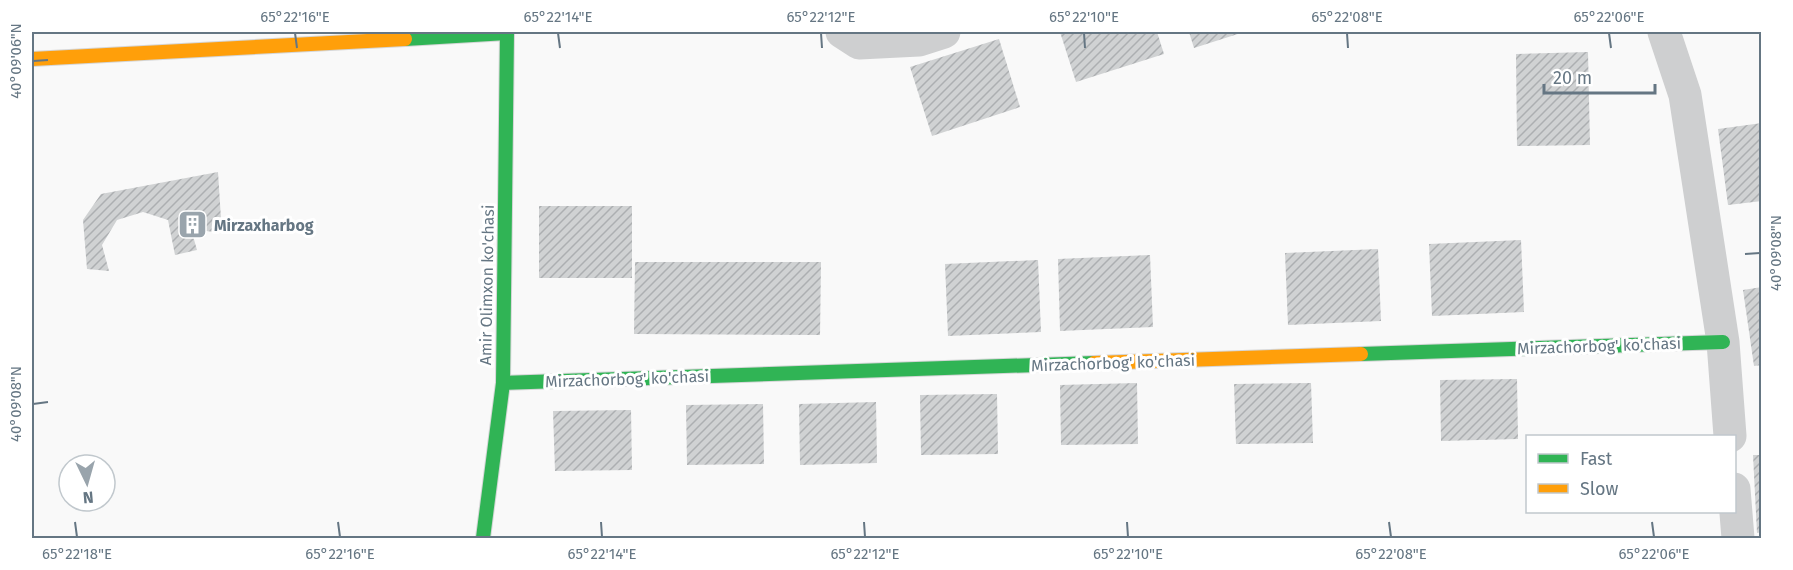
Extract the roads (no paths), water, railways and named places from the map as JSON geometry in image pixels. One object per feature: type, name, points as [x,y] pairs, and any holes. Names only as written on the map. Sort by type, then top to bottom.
[{"type":"street","points":[[32,59],[507,32]]},
{"type":"street","name":"Amir Olimxon ko'chasi","points":[[483,538],[503,383],[507,32]]},
{"type":"street","points":[[842,32],[859,43],[919,40],[944,32]]},
{"type":"street","points":[[1664,32],[1685,95],[1723,342],[1731,435]]},
{"type":"street","name":"Mirzachorbog' ko'chasi","points":[[503,383],[1723,342]]},
{"type":"street","points":[[1736,513],[1738,538]]},
{"type":"place","name":"Mirzaxharbog","points":[[193,225]]}]
